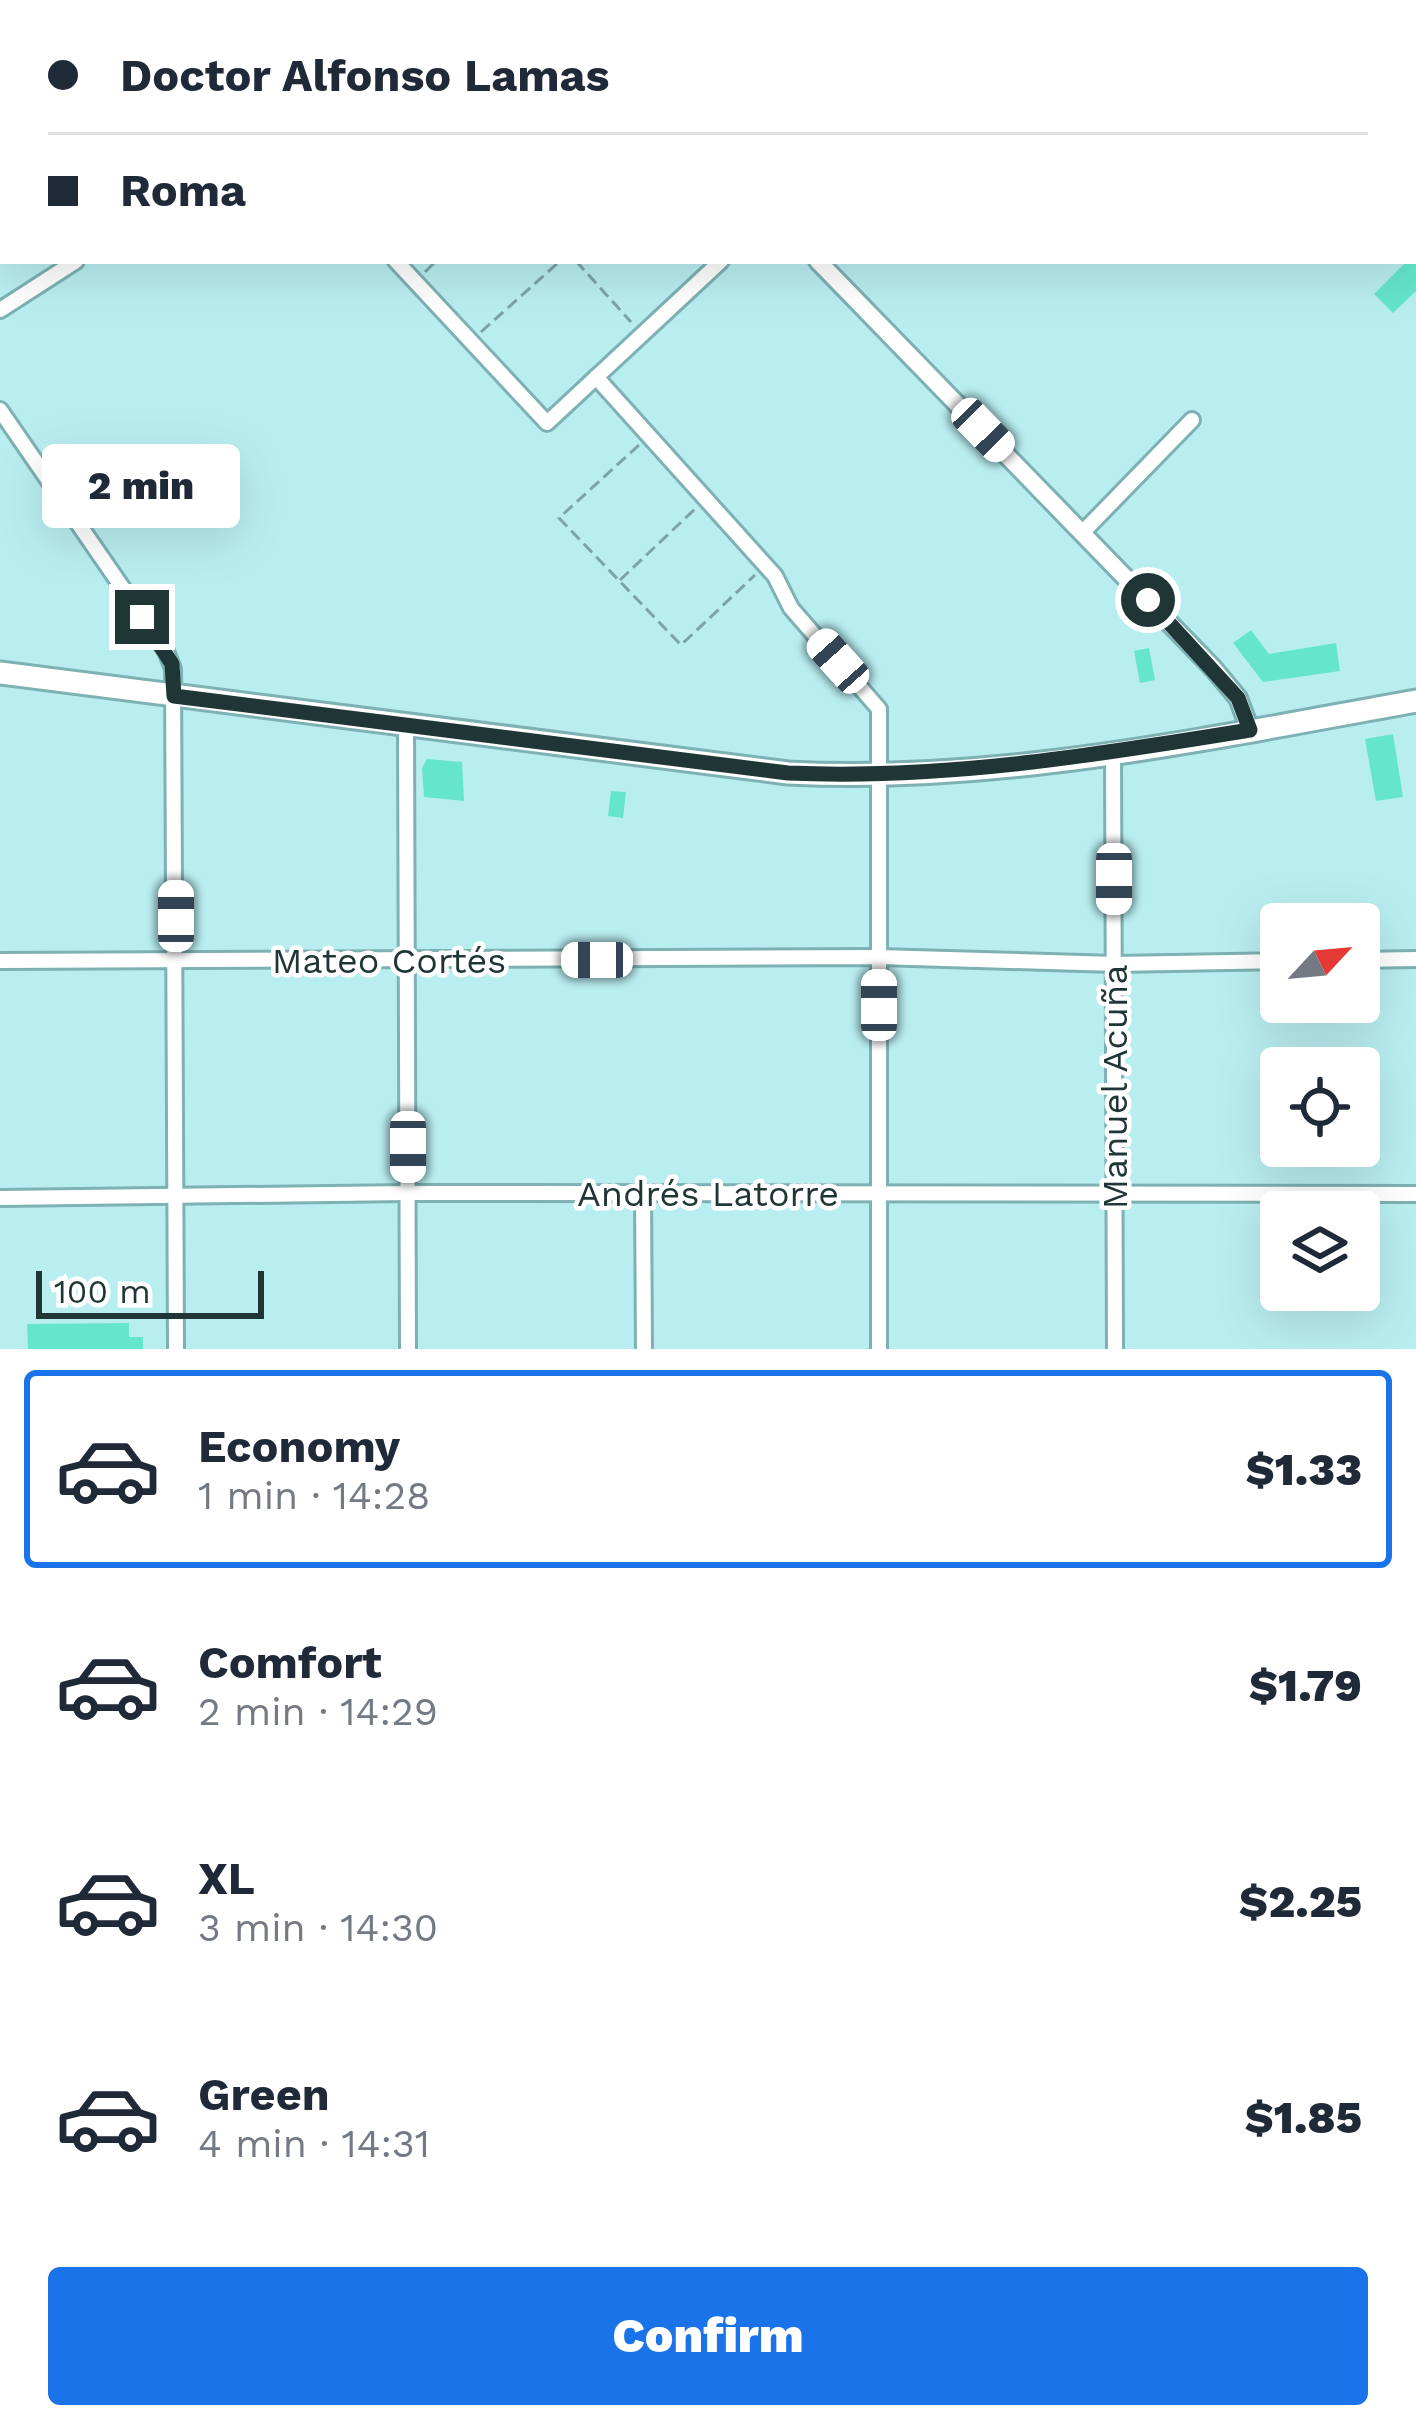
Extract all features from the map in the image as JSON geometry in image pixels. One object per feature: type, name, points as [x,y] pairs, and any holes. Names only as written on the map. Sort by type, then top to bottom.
[{"type":"main road","points":[[0,673],[788,773],[878,776],[1000,768],[1416,701]]},
{"type":"street","points":[[0,310],[71,264]]},
{"type":"street","points":[[399,264],[547,423],[718,264]]},
{"type":"street","points":[[821,264],[1213,668],[1238,698],[1250,730]]},
{"type":"street","points":[[596,377],[766,565],[791,608],[876,704],[880,716],[879,1349]]},
{"type":"street","points":[[0,410],[166,651],[173,669],[176,1349]]},
{"type":"street","points":[[1083,532],[1192,420]]},
{"type":"street","points":[[406,724],[409,1349]]},
{"type":"street","name":"Manuel Acuña","points":[[1113,752],[1115,1349]]},
{"type":"street","points":[[1380,960],[1416,959]]},
{"type":"street","name":"Mateo Cortés","points":[[0,961],[1260,961]]},
{"type":"street","name":"Andrés Latorre","points":[[0,1198],[408,1193],[1416,1194]]},
{"type":"street","points":[[643,1193],[644,1349]]},
{"type":"path","points":[[471,342],[557,264]]},
{"type":"path","points":[[579,264],[642,334]]},
{"type":"path","points":[[650,436],[559,518],[681,645],[766,565]]},
{"type":"path","points":[[620,581],[706,499]]},
{"type":"building","points":[[1404,264],[1416,264],[1416,291],[1393,313],[1374,294]]},
{"type":"building","points":[[1251,630],[1269,654],[1336,643],[1340,671],[1263,682],[1233,643]]},
{"type":"building","points":[[1149,648],[1155,680],[1140,683],[1134,651]]},
{"type":"building","points":[[1393,734],[1403,797],[1376,801],[1365,739]]},
{"type":"building","points":[[427,759],[462,762],[464,801],[424,797],[422,768]]},
{"type":"building","points":[[611,791],[626,792],[623,818],[608,816]]},
{"type":"building","points":[[129,1323],[129,1337],[143,1337],[143,1349],[28,1349],[27,1324]]},
{"type":"route","points":[[142,617],[172,664],[174,696],[788,773],[854,776],[1000,768],[1250,730],[1238,698],[1148,600]]}]
